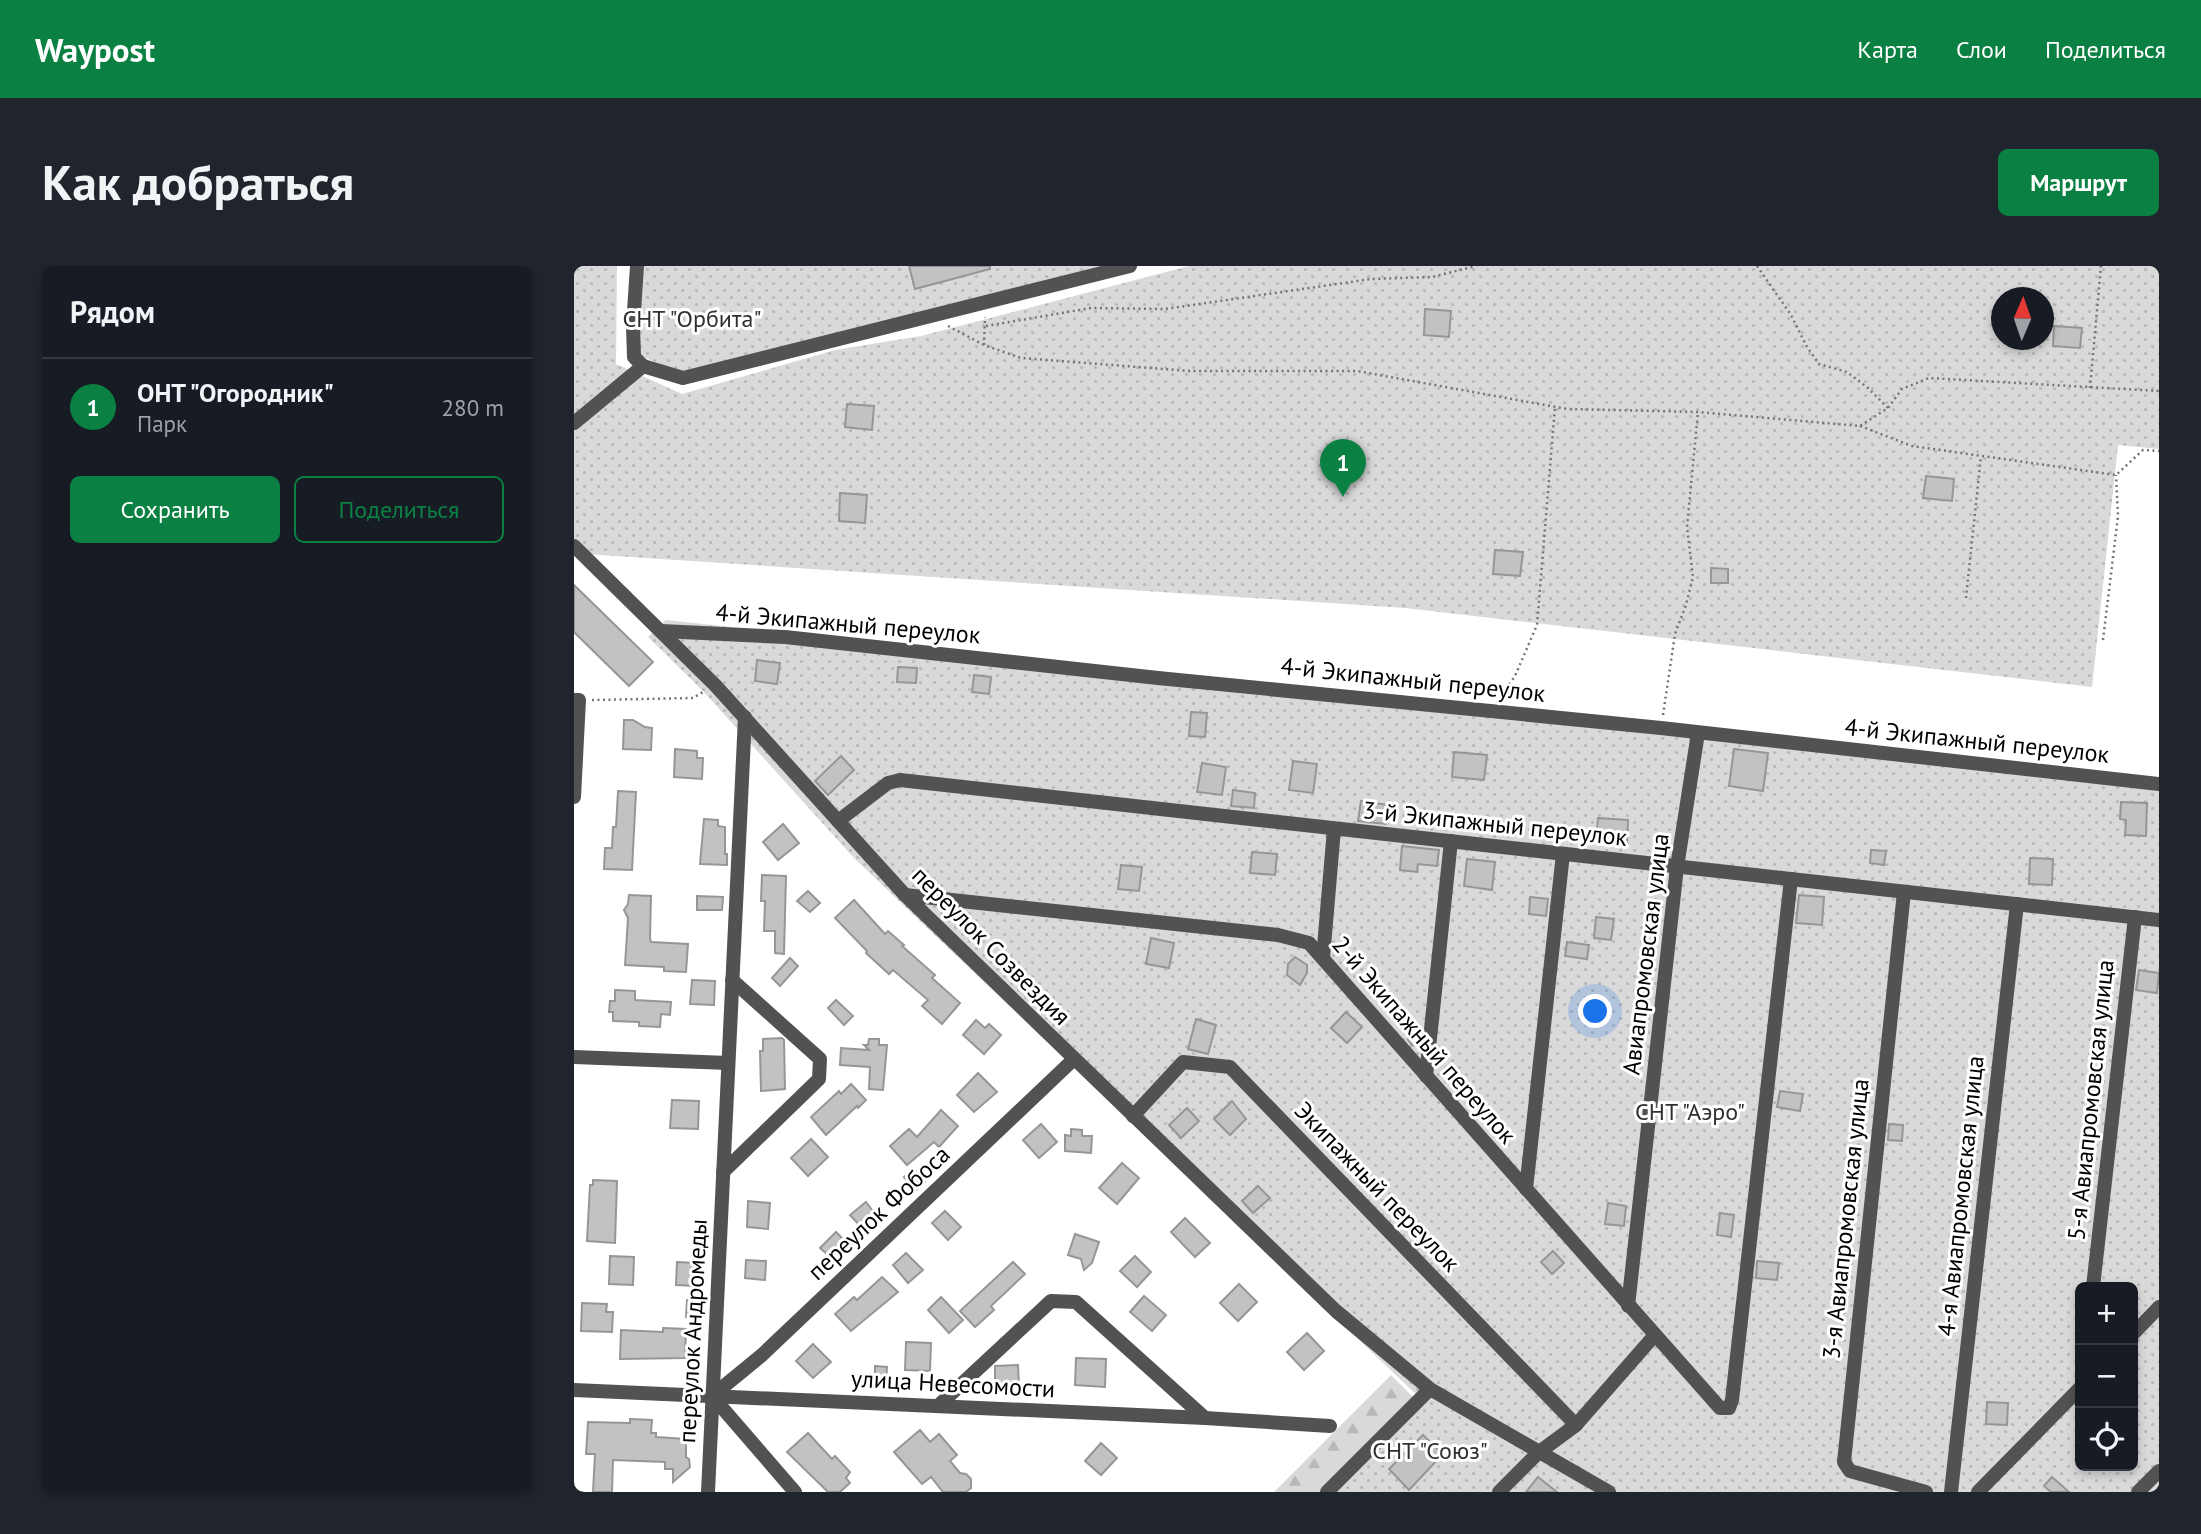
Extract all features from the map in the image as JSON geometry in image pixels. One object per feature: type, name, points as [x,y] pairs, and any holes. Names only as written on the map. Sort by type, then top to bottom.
[{"type":"street","points":[[637,266],[632,326],[634,357],[643,366],[683,378],[1036,292],[1130,266]]},
{"type":"street","points":[[574,423],[643,366]]},
{"type":"street","name":"переулок Созвездия","points":[[574,546],[715,685],[905,895],[1336,1311],[1394,1362],[1430,1389],[1609,1492]]},
{"type":"street","name":"4-й Экипажный переулок","points":[[661,631],[785,637],[1158,678],[1661,728],[2159,784]]},
{"type":"street","points":[[574,797],[576,700]]},
{"type":"street","name":"переулок Андромеды","points":[[708,1492],[745,717]]},
{"type":"street","name":"Авиапромовская улица","points":[[1628,1306],[1677,867],[1698,733]]},
{"type":"street","name":"3-й Экипажный переулок","points":[[838,821],[888,783],[900,780],[2159,920]]},
{"type":"street","points":[[1323,958],[1334,829]]},
{"type":"street","points":[[1426,1076],[1451,841]]},
{"type":"street","points":[[1526,1189],[1563,854]]},
{"type":"street","name":"2-й Экипажный переулок","points":[[905,895],[1278,935],[1309,943],[1654,1336],[1720,1408],[1729,1408],[1791,879]]},
{"type":"street","name":"3-я Авиапромовская улица","points":[[1904,892],[1844,1462],[1850,1471],[1926,1492]]},
{"type":"street","name":"4-я Авиапромовская улица","points":[[1951,1492],[2017,904]]},
{"type":"street","name":"5-я Авиапромовская улица","points":[[2094,1282],[2135,918]]},
{"type":"street","points":[[723,1172],[819,1079],[820,1059],[732,980]]},
{"type":"street","points":[[574,1057],[728,1063]]},
{"type":"street","name":"переулок Фобоса","points":[[712,1396],[762,1355],[1074,1059]]},
{"type":"street","name":"Экипажный переулок","points":[[1133,1116],[1183,1062],[1230,1067],[1576,1425]]},
{"type":"street","points":[[938,1406],[1051,1301],[1076,1302],[1205,1418]]},
{"type":"street","points":[[2138,1329],[2159,1307]]},
{"type":"street","points":[[1499,1492],[1538,1452],[1576,1425],[1654,1336]]},
{"type":"street","points":[[1327,1492],[1430,1389]]},
{"type":"street","name":"улица Невесомости","points":[[574,1390],[1330,1426]]},
{"type":"street","points":[[1978,1492],[2075,1393]]},
{"type":"street","points":[[712,1396],[795,1492]]},
{"type":"street","points":[[2138,1492],[2159,1471]]},
{"type":"path","points":[[986,326],[1091,309],[1166,310],[1371,279],[1432,277],[1475,266]]},
{"type":"path","points":[[1756,266],[1791,315],[1819,364],[1847,372],[1888,408]]},
{"type":"path","points":[[2090,388],[2101,266]]},
{"type":"path","points":[[983,303],[986,326],[984,345]]},
{"type":"path","points":[[930,316],[984,345],[1021,358],[1190,371],[1357,371],[1555,407],[1698,412],[1860,426],[1912,446],[2116,475]]},
{"type":"path","points":[[1860,426],[1888,408],[1902,389],[1929,378],[2159,391]]},
{"type":"path","points":[[1493,711],[1514,676],[1537,625],[1555,407]]},
{"type":"path","points":[[1661,728],[1675,634],[1686,606],[1693,576],[1687,527],[1698,412]]},
{"type":"path","points":[[2103,640],[2118,516],[2116,475],[2143,450],[2159,451]]},
{"type":"path","points":[[1966,598],[1981,456]]},
{"type":"path","points":[[576,700],[693,698],[715,685]]},
{"type":"green space","points":[[574,266],[617,266],[616,364],[682,394],[835,350],[921,336],[1189,266],[2159,266],[2159,449],[2118,445],[2092,687],[1405,608],[585,554],[574,544]]},
{"type":"green space","name":"СНТ \"Орбита\"","points":[[637,266],[1111,266],[685,375],[634,353]]},
{"type":"green space","name":"СНТ \"Аэро\"","points":[[666,620],[2159,779],[2159,1492],[1331,1492],[1422,1400],[854,858],[704,692],[648,637]]},
{"type":"green space","points":[[1391,1375],[1415,1399],[1321,1492],[1274,1492]]},
{"type":"building","points":[[909,266],[990,266],[990,269],[915,289]]},
{"type":"building","points":[[1425,309],[1451,311],[1449,337],[1424,335]]},
{"type":"building","points":[[2054,326],[2082,328],[2080,348],[2054,346]]},
{"type":"building","points":[[847,404],[874,406],[872,430],[845,427]]},
{"type":"building","points":[[1926,476],[1954,479],[1952,501],[1923,498]]},
{"type":"building","points":[[840,493],[867,495],[865,523],[839,521]]},
{"type":"building","points":[[1495,550],[1523,552],[1520,576],[1493,574]]},
{"type":"building","points":[[1711,568],[1728,569],[1728,583],[1711,583]]},
{"type":"building","points":[[574,585],[653,662],[629,686],[574,632]]},
{"type":"building","points":[[757,660],[780,663],[777,684],[755,681]]},
{"type":"building","points":[[898,667],[917,668],[916,683],[897,682]]},
{"type":"building","points":[[974,675],[991,677],[989,694],[972,692]]},
{"type":"building","points":[[1191,712],[1207,713],[1205,737],[1189,736]]},
{"type":"building","points":[[624,720],[633,720],[652,728],[651,750],[623,749]]},
{"type":"building","points":[[675,749],[697,751],[697,758],[703,758],[702,779],[674,777]]},
{"type":"building","points":[[1734,749],[1768,753],[1763,791],[1729,786]]},
{"type":"building","points":[[1454,752],[1487,755],[1484,780],[1452,777]]},
{"type":"building","points":[[841,756],[854,770],[828,795],[815,781]]},
{"type":"building","points":[[1293,761],[1317,764],[1313,793],[1289,790]]},
{"type":"building","points":[[1202,763],[1226,767],[1222,795],[1197,792]]},
{"type":"building","points":[[1233,790],[1255,793],[1254,808],[1231,806]]},
{"type":"building","points":[[618,791],[636,792],[632,870],[604,869],[605,848],[612,848],[613,827],[616,827]]},
{"type":"building","points":[[1361,801],[1389,805],[1386,824],[1358,821]]},
{"type":"building","points":[[2121,802],[2147,803],[2146,836],[2125,835],[2126,820],[2120,819]]},
{"type":"building","points":[[1598,818],[1628,820],[1627,844],[1596,842]]},
{"type":"building","points":[[704,819],[718,820],[718,826],[725,827],[727,865],[700,864]]},
{"type":"building","points":[[783,824],[799,843],[778,860],[763,842]]},
{"type":"building","points":[[1402,846],[1439,850],[1437,866],[1418,864],[1417,872],[1400,870]]},
{"type":"building","points":[[1871,850],[1886,851],[1884,865],[1870,863]]},
{"type":"building","points":[[1252,852],[1277,854],[1275,875],[1250,873]]},
{"type":"building","points":[[2030,858],[2053,859],[2052,885],[2029,884]]},
{"type":"building","points":[[1467,859],[1495,862],[1492,890],[1464,886]]},
{"type":"building","points":[[1121,865],[1142,867],[1139,891],[1118,889]]},
{"type":"building","points":[[762,875],[786,876],[784,954],[775,953],[775,931],[764,931]]},
{"type":"building","points":[[808,891],[820,903],[810,912],[797,901]]},
{"type":"building","points":[[629,895],[651,896],[651,942],[688,944],[686,972],[664,971],[664,967],[625,965],[628,918],[624,910]]},
{"type":"building","points":[[1799,895],[1824,897],[1822,925],[1796,923]]},
{"type":"building","points":[[697,896],[723,897],[722,910],[697,910]]},
{"type":"building","points":[[1530,897],[1548,899],[1546,916],[1529,914]]},
{"type":"building","points":[[854,900],[885,934],[888,931],[904,945],[902,946],[935,975],[932,978],[960,1003],[942,1024],[922,1006],[928,1000],[893,970],[889,974],[835,918]]},
{"type":"building","points":[[1596,917],[1614,919],[1611,940],[1594,938]]},
{"type":"building","points":[[1151,938],[1174,943],[1169,968],[1146,964]]},
{"type":"building","points":[[1567,942],[1589,945],[1587,959],[1565,956]]},
{"type":"building","points":[[1295,957],[1307,965],[1307,973],[1300,985],[1287,975],[1288,964]]},
{"type":"building","points":[[790,958],[798,966],[780,986],[772,978]]},
{"type":"building","points":[[2139,970],[2159,973],[2157,993],[2136,990]]},
{"type":"building","points":[[692,980],[715,981],[714,1005],[690,1004]]},
{"type":"building","points":[[1639,987],[1649,989],[1647,1013],[1636,1011]]},
{"type":"building","points":[[615,990],[635,991],[635,1000],[671,1002],[670,1015],[661,1014],[660,1027],[639,1026],[639,1022],[613,1021],[613,1012],[609,1012],[610,1001],[615,1001]]},
{"type":"building","points":[[836,1000],[853,1016],[844,1025],[828,1008]]},
{"type":"building","points":[[1346,1012],[1362,1027],[1347,1043],[1331,1028]]},
{"type":"building","points":[[1196,1019],[1216,1025],[1208,1054],[1188,1049]]},
{"type":"building","points":[[976,1020],[985,1028],[989,1024],[1001,1035],[984,1054],[963,1035]]},
{"type":"building","points":[[1409,1030],[1421,1031],[1419,1046],[1412,1045],[1408,1040]]},
{"type":"building","points":[[782,1038],[785,1089],[761,1091],[760,1051],[763,1051],[763,1039]]},
{"type":"building","points":[[869,1039],[879,1039],[879,1045],[887,1045],[883,1090],[869,1089],[870,1067],[840,1065],[841,1048],[869,1050],[864,1045],[868,1045]]},
{"type":"building","points":[[978,1073],[997,1092],[974,1112],[957,1095]]},
{"type":"building","points":[[851,1084],[866,1100],[826,1135],[811,1117],[839,1091],[841,1094]]},
{"type":"building","points":[[1780,1091],[1803,1094],[1800,1111],[1777,1107]]},
{"type":"building","points":[[672,1100],[699,1101],[698,1129],[670,1128]]},
{"type":"building","points":[[1232,1101],[1246,1119],[1230,1135],[1214,1119]]},
{"type":"building","points":[[1187,1108],[1199,1121],[1181,1138],[1169,1125]]},
{"type":"building","points":[[941,1110],[958,1126],[939,1147],[934,1142],[907,1165],[890,1146],[909,1129],[917,1137]]},
{"type":"building","points":[[1041,1124],[1057,1142],[1039,1158],[1023,1140]]},
{"type":"building","points":[[1889,1124],[1903,1125],[1902,1141],[1888,1140]]},
{"type":"building","points":[[1071,1129],[1082,1130],[1082,1136],[1092,1136],[1091,1153],[1065,1151],[1065,1135],[1071,1136]]},
{"type":"building","points":[[811,1139],[828,1157],[808,1176],[791,1158]]},
{"type":"building","points":[[1122,1163],[1139,1178],[1117,1204],[1099,1188]]},
{"type":"building","points":[[914,1169],[925,1182],[916,1190],[904,1177]]},
{"type":"building","points":[[593,1180],[617,1181],[615,1243],[587,1241],[590,1185],[593,1185]]},
{"type":"building","points":[[1258,1186],[1270,1198],[1253,1213],[1242,1201]]},
{"type":"building","points":[[748,1201],[770,1203],[768,1229],[747,1227]]},
{"type":"building","points":[[866,1202],[876,1215],[861,1227],[850,1215]]},
{"type":"building","points":[[1608,1203],[1626,1206],[1624,1226],[1605,1224]]},
{"type":"building","points":[[945,1211],[961,1227],[948,1240],[932,1223]]},
{"type":"building","points":[[1720,1213],[1734,1215],[1731,1237],[1717,1235]]},
{"type":"building","points":[[1185,1218],[1210,1243],[1195,1257],[1171,1232]]},
{"type":"building","points":[[836,1232],[851,1247],[822,1279],[813,1269],[828,1255],[820,1248]]},
{"type":"building","points":[[1075,1234],[1099,1242],[1092,1263],[1084,1270],[1081,1259],[1068,1255]]},
{"type":"building","points":[[1553,1251],[1564,1263],[1552,1274],[1541,1262]]},
{"type":"building","points":[[906,1253],[923,1270],[908,1283],[893,1265]]},
{"type":"building","points":[[610,1256],[634,1257],[633,1285],[609,1284]]},
{"type":"building","points":[[1135,1256],[1151,1272],[1137,1287],[1120,1271]]},
{"type":"building","points":[[746,1260],[766,1261],[765,1280],[745,1278]]},
{"type":"building","points":[[1757,1261],[1779,1263],[1777,1280],[1756,1278]]},
{"type":"building","points":[[677,1262],[696,1263],[695,1286],[676,1285]]},
{"type":"building","points":[[1013,1262],[1025,1274],[991,1306],[994,1310],[975,1327],[960,1311]]},
{"type":"building","points":[[882,1277],[898,1292],[851,1331],[835,1314],[854,1297],[857,1300]]},
{"type":"building","points":[[1239,1284],[1257,1302],[1238,1321],[1220,1303]]},
{"type":"building","points":[[1144,1296],[1166,1315],[1152,1331],[1130,1312]]},
{"type":"building","points":[[941,1297],[963,1320],[949,1333],[928,1310]]},
{"type":"building","points":[[687,1300],[701,1301],[700,1318],[686,1317]]},
{"type":"building","points":[[582,1303],[607,1304],[606,1312],[613,1312],[612,1332],[581,1331]]},
{"type":"building","points":[[663,1328],[686,1329],[685,1358],[620,1359],[621,1330],[663,1332]]},
{"type":"building","points":[[1307,1333],[1324,1351],[1304,1370],[1287,1352]]},
{"type":"building","points":[[906,1342],[931,1343],[930,1371],[905,1370]]},
{"type":"building","points":[[813,1344],[831,1362],[813,1378],[796,1361]]},
{"type":"building","points":[[1076,1358],[1106,1359],[1105,1387],[1075,1385]]},
{"type":"building","points":[[1018,1365],[1019,1386],[995,1387],[995,1366]]},
{"type":"building","points":[[875,1366],[887,1367],[886,1380],[875,1379]]},
{"type":"building","points":[[1987,1402],[2008,1403],[2007,1425],[1986,1424]]},
{"type":"building","points":[[630,1419],[652,1420],[651,1433],[656,1433],[656,1437],[686,1439],[686,1457],[690,1467],[673,1482],[673,1469],[665,1469],[665,1462],[613,1460],[612,1492],[593,1492],[595,1454],[586,1454],[588,1422],[630,1423]]},
{"type":"building","points":[[920,1430],[930,1442],[939,1434],[957,1455],[950,1461],[960,1473],[971,1479],[971,1488],[966,1492],[943,1492],[931,1477],[922,1484],[894,1452]]},
{"type":"building","points":[[808,1433],[832,1459],[835,1456],[850,1472],[846,1478],[850,1483],[840,1492],[828,1492],[787,1452]]},
{"type":"building","points":[[1423,1435],[1443,1454],[1409,1490],[1389,1469]]},
{"type":"building","points":[[1101,1443],[1117,1458],[1101,1475],[1085,1461]]},
{"type":"building","points":[[1538,1477],[1557,1492],[1526,1492]]},
{"type":"building","points":[[2052,1477],[2069,1492],[2051,1492],[2044,1486]]},
{"type":"place","name":"ОНТ \"Огородник\"","points":[[1343,497]]},
{"type":"park label","name":"СНТ \"Союз\"","points":[[1430,1451]]}]
